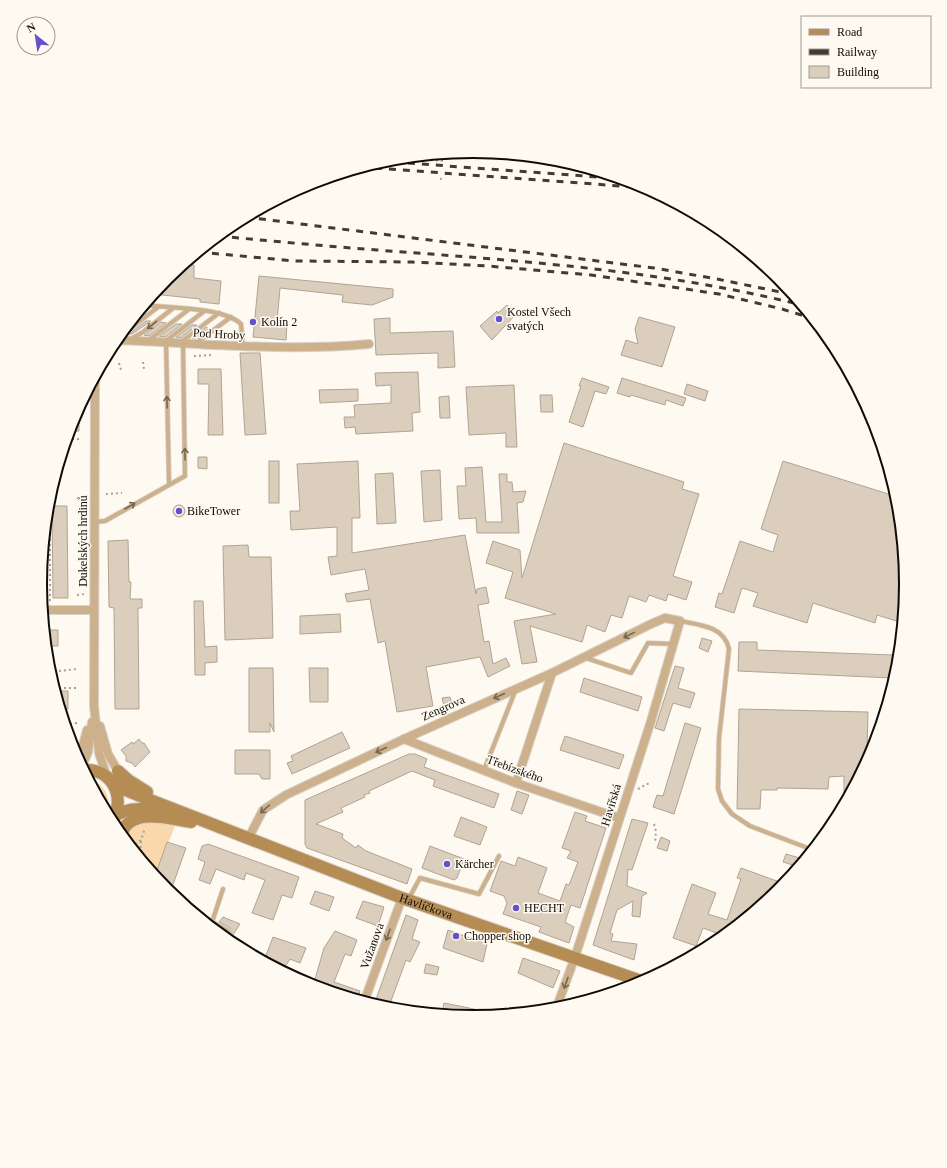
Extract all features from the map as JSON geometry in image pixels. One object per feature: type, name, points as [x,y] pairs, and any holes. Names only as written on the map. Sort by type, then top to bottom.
[{"type":"street","name":"Pod Hroby","points":[[124,340],[243,347],[328,348],[369,344]]},
{"type":"street","name":"Dukelských hrdinů","points":[[95,388],[94,706],[99,753],[107,777]]},
{"type":"street","points":[[48,610],[94,610]]},
{"type":"street","name":"Zengrova","points":[[248,839],[260,815],[271,805],[296,790],[404,739],[552,673],[665,618],[680,621]]},
{"type":"street","name":"Havířská","points":[[559,1002],[575,957],[651,721],[680,621]]},
{"type":"street","points":[[516,783],[552,673]]},
{"type":"street","name":"Dukelských hrdinů","points":[[80,749],[83,745],[94,706]]},
{"type":"street","name":"Dukelských hrdinů","points":[[85,760],[88,752],[94,706]]},
{"type":"street","name":"Dukelských hrdinů","points":[[94,706],[108,754],[118,771]]},
{"type":"street","name":"Třebízského","points":[[404,739],[516,783],[619,818]]},
{"type":"street","name":"Havlíčkova","points":[[90,771],[98,772],[123,789],[210,825],[405,899],[635,979]]},
{"type":"street","points":[[118,771],[136,786],[210,825]]},
{"type":"street","points":[[107,777],[115,786],[118,798],[115,815]]},
{"type":"street","name":"Havlíčkova","points":[[117,818],[128,810],[151,810],[210,825]]},
{"type":"street","points":[[124,829],[136,818],[145,817],[210,825]]},
{"type":"street","name":"Vužanova","points":[[366,997],[405,899]]},
{"type":"lane","points":[[150,306],[218,313],[231,317],[241,324],[243,347]]},
{"type":"lane","points":[[133,326],[158,307]]},
{"type":"lane","points":[[129,340],[143,332],[173,308]]},
{"type":"lane","points":[[147,341],[188,310]]},
{"type":"lane","points":[[169,484],[164,342],[203,311]]},
{"type":"lane","points":[[94,522],[105,521],[185,476],[182,343],[218,313]]},
{"type":"lane","points":[[194,344],[231,317]]},
{"type":"lane","points":[[680,621],[714,629],[725,638],[729,649],[719,738],[718,789],[722,801],[732,814],[750,826],[808,848]]},
{"type":"lane","points":[[584,657],[631,673],[648,643],[673,644]]},
{"type":"lane","points":[[484,770],[516,689]]},
{"type":"lane","points":[[405,899],[420,878],[479,894],[499,856]]},
{"type":"lane","points":[[212,921],[222,889]]},
{"type":"lane","points":[[224,929],[228,931]]},
{"type":"path","points":[[427,160],[446,161]]},
{"type":"path","points":[[440,179],[444,178]]},
{"type":"path","points":[[144,362],[144,370]]},
{"type":"path","points":[[119,363],[121,370]]},
{"type":"path","points":[[73,439],[82,439]]},
{"type":"path","points":[[106,494],[122,493]]},
{"type":"path","points":[[77,595],[86,594]]},
{"type":"path","points":[[56,671],[77,669]]},
{"type":"path","points":[[60,688],[78,688]]},
{"type":"path","points":[[71,724],[78,723]]},
{"type":"path","points":[[642,788],[651,782]]},
{"type":"path","points":[[140,850],[141,840],[147,823]]},
{"type":"path","points":[[654,824],[656,831],[655,843]]},
{"type":"path","points":[[135,844],[141,840]]},
{"type":"shaded area","points":[[96,783],[106,792],[108,803]]},
{"type":"shaded area","points":[[144,821],[155,821],[175,826],[157,870],[135,844],[128,832]]},
{"type":"building","points":[[190,265],[194,265],[194,278],[221,281],[219,304],[200,302],[200,299],[160,295]]},
{"type":"building","points":[[259,276],[393,289],[393,297],[372,305],[342,302],[343,295],[280,288],[277,322],[287,323],[286,340],[253,337]]},
{"type":"building","name":"Kostel Všech svatých","points":[[507,305],[515,315],[492,340],[480,326],[497,311],[498,313]]},
{"type":"building","points":[[639,317],[675,327],[662,367],[621,355],[626,340],[638,344],[635,329]]},
{"type":"building","points":[[390,318],[390,333],[453,331],[455,367],[438,368],[438,353],[376,355],[374,319]]},
{"type":"building","points":[[146,321],[151,321],[132,334],[129,334]]},
{"type":"building","points":[[161,322],[166,323],[149,336],[144,335]]},
{"type":"building","points":[[176,324],[182,324],[166,337],[159,336]]},
{"type":"building","points":[[192,325],[197,325],[181,338],[176,337]]},
{"type":"building","points":[[206,327],[209,329],[196,338],[192,338]]},
{"type":"building","points":[[240,353],[260,353],[266,434],[245,435]]},
{"type":"building","points":[[198,369],[221,369],[223,435],[208,435],[209,384],[198,384]]},
{"type":"building","points":[[418,372],[420,412],[412,413],[413,431],[356,434],[355,427],[345,428],[344,417],[355,417],[354,405],[391,403],[391,385],[376,386],[375,373]]},
{"type":"building","points":[[582,378],[609,387],[606,394],[595,391],[583,427],[569,422],[581,386],[579,386]]},
{"type":"building","points":[[622,378],[686,398],[683,406],[666,400],[665,405],[631,395],[630,397],[617,393]]},
{"type":"building","points":[[687,384],[708,391],[705,401],[684,394]]},
{"type":"building","points":[[514,385],[517,447],[506,447],[506,433],[469,435],[466,387]]},
{"type":"building","points":[[358,389],[358,401],[320,403],[319,390]]},
{"type":"building","points":[[540,395],[552,395],[553,412],[541,412]]},
{"type":"building","points":[[449,396],[450,418],[440,418],[439,397]]},
{"type":"building","points":[[79,422],[79,431],[75,431]]},
{"type":"building","points":[[564,443],[684,482],[682,489],[699,494],[673,576],[692,582],[686,600],[668,594],[666,601],[649,595],[646,602],[629,596],[622,618],[611,615],[605,632],[587,625],[582,642],[530,626],[537,662],[522,664],[514,621],[556,614],[505,598],[513,572],[486,563],[493,541],[520,550],[522,578]]},
{"type":"building","points":[[198,457],[207,457],[207,469],[198,468]]},
{"type":"building","points":[[269,461],[279,461],[279,503],[269,503]]},
{"type":"building","points":[[358,461],[360,518],[352,518],[352,553],[465,535],[476,594],[477,589],[486,587],[489,603],[478,605],[484,642],[489,641],[493,664],[506,658],[510,666],[488,677],[480,657],[426,667],[433,706],[397,712],[385,641],[378,643],[370,599],[347,602],[345,594],[369,590],[365,569],[331,575],[328,557],[337,556],[337,527],[291,530],[290,511],[300,511],[297,464]]},
{"type":"building","points":[[783,461],[890,495],[899,556],[900,584],[898,621],[877,615],[875,623],[813,603],[807,623],[753,606],[758,593],[742,588],[734,613],[715,607],[719,593],[722,594],[740,541],[773,552],[778,535],[761,529]]},
{"type":"building","points":[[482,467],[486,522],[502,522],[499,474],[507,474],[507,482],[512,482],[513,492],[526,491],[523,502],[517,503],[519,533],[477,533],[476,518],[459,519],[457,486],[466,486],[465,468]]},
{"type":"building","points":[[440,470],[442,520],[424,522],[421,471]]},
{"type":"building","points":[[393,473],[396,523],[377,524],[375,474]]},
{"type":"building","name":"BikeTower","points":[[177,505],[181,505],[185,511],[181,517],[177,517],[173,513],[173,509]]},
{"type":"building","points":[[54,506],[67,506],[68,598],[53,598],[52,520]]},
{"type":"building","points":[[128,540],[129,582],[131,582],[130,599],[142,599],[142,608],[138,608],[139,709],[115,709],[114,608],[109,607],[108,541]]},
{"type":"building","points":[[248,545],[249,557],[271,557],[273,638],[225,640],[223,546]]},
{"type":"building","points":[[194,601],[203,601],[205,647],[217,646],[217,662],[205,663],[205,675],[195,675]]},
{"type":"building","points":[[340,614],[341,632],[300,634],[300,616]]},
{"type":"building","points":[[50,630],[58,630],[58,646],[52,646]]},
{"type":"building","points":[[702,638],[712,641],[708,652],[699,648]]},
{"type":"building","points":[[739,642],[757,642],[757,650],[893,655],[889,678],[738,671]]},
{"type":"building","points":[[675,666],[684,668],[678,688],[695,693],[690,708],[673,703],[664,731],[655,728]]},
{"type":"building","points":[[249,668],[273,668],[274,732],[270,723],[270,732],[249,732]]},
{"type":"building","points":[[309,668],[328,668],[328,702],[310,702]]},
{"type":"building","points":[[584,678],[642,697],[638,711],[580,692]]},
{"type":"building","points":[[61,691],[68,691],[68,709],[66,709]]},
{"type":"building","points":[[450,697],[452,704],[444,706],[442,698]]},
{"type":"building","points":[[739,709],[868,712],[867,749],[844,795],[844,776],[829,777],[828,789],[777,788],[777,790],[761,790],[760,809],[737,809]]},
{"type":"building","points":[[685,723],[701,728],[674,814],[653,807],[657,795],[663,796]]},
{"type":"building","points":[[342,732],[350,748],[292,774],[287,763],[293,761],[291,756]]},
{"type":"building","points":[[565,736],[624,755],[619,769],[560,750]]},
{"type":"building","points":[[139,739],[142,743],[144,743],[150,752],[135,767],[132,763],[126,761],[126,756],[121,750]]},
{"type":"building","points":[[235,750],[270,750],[270,779],[262,779],[259,774],[235,774]]},
{"type":"building","points":[[409,754],[415,754],[427,759],[424,767],[499,794],[494,808],[433,786],[435,780],[412,771],[369,791],[370,793],[364,795],[365,797],[341,808],[343,812],[316,824],[343,834],[342,838],[356,848],[358,845],[366,851],[412,869],[407,884],[307,848],[305,844],[305,800]]},
{"type":"building","points":[[517,791],[529,795],[522,814],[511,810]]},
{"type":"building","points":[[575,812],[587,816],[585,821],[606,828],[580,908],[571,905],[565,922],[574,927],[569,943],[539,932],[541,927],[503,914],[507,903],[504,896],[490,891],[501,861],[515,866],[518,857],[547,868],[538,893],[560,901],[566,884],[569,885],[578,862],[567,858],[571,851],[562,848]]},
{"type":"building","points":[[461,817],[487,827],[480,845],[454,836]]},
{"type":"building","points":[[632,819],[648,823],[632,870],[628,869],[627,886],[647,893],[642,896],[640,917],[632,916],[633,901],[617,910],[610,933],[613,934],[611,941],[637,944],[634,960],[593,945]]},
{"type":"building","points":[[661,837],[670,841],[667,851],[657,848]]},
{"type":"building","points":[[167,842],[186,848],[172,886],[157,870]]},
{"type":"building","points":[[208,844],[299,877],[292,898],[282,895],[273,920],[252,913],[265,880],[246,873],[244,880],[216,869],[210,884],[199,880],[205,862],[198,859],[202,846]]},
{"type":"building","points":[[430,846],[464,859],[457,878],[454,880],[422,868]]},
{"type":"building","points":[[786,854],[800,858],[794,865],[783,862]]},
{"type":"building","points":[[741,868],[779,882],[755,905],[718,933],[703,928],[696,946],[673,938],[692,884],[716,893],[708,914],[727,920],[741,879],[737,878]]},
{"type":"building","points":[[315,891],[334,897],[329,911],[310,904]]},
{"type":"building","points":[[363,901],[384,907],[378,926],[356,918]]},
{"type":"building","points":[[406,915],[418,920],[412,939],[420,942],[410,962],[406,960],[391,1002],[376,999]]},
{"type":"building","points":[[223,917],[240,924],[232,936],[230,933],[231,933],[230,928],[219,922]]},
{"type":"building","points":[[448,930],[487,944],[483,962],[443,948]]},
{"type":"building","points":[[335,931],[357,940],[351,956],[345,954],[334,982],[360,991],[359,995],[315,980],[324,948]]},
{"type":"building","points":[[273,937],[306,948],[300,963],[290,959],[285,967],[266,956]]},
{"type":"building","points":[[523,958],[560,971],[553,988],[518,973]]},
{"type":"building","points":[[426,964],[439,967],[437,975],[424,973]]},
{"type":"building","points":[[444,1003],[476,1010],[448,1010],[443,1008]]},
{"type":"railway","points":[[407,163],[602,177]]},
{"type":"railway","points":[[379,168],[628,187]]},
{"type":"railway","points":[[255,218],[654,268],[785,293]]},
{"type":"railway","points":[[226,237],[591,268],[696,283],[794,303]]},
{"type":"railway","points":[[205,253],[295,261],[412,262],[488,266],[591,275],[719,294],[782,309],[805,316]]},
{"type":"place","name":"Kostel Všech svatých","points":[[499,319]]},
{"type":"place","name":"Kolín 2","points":[[253,322]]},
{"type":"place","name":"BikeTower","points":[[179,511]]},
{"type":"place","name":"Kärcher","points":[[447,864]]},
{"type":"place","name":"HECHT","points":[[516,908]]},
{"type":"place","name":"Chopper shop","points":[[456,936]]}]
